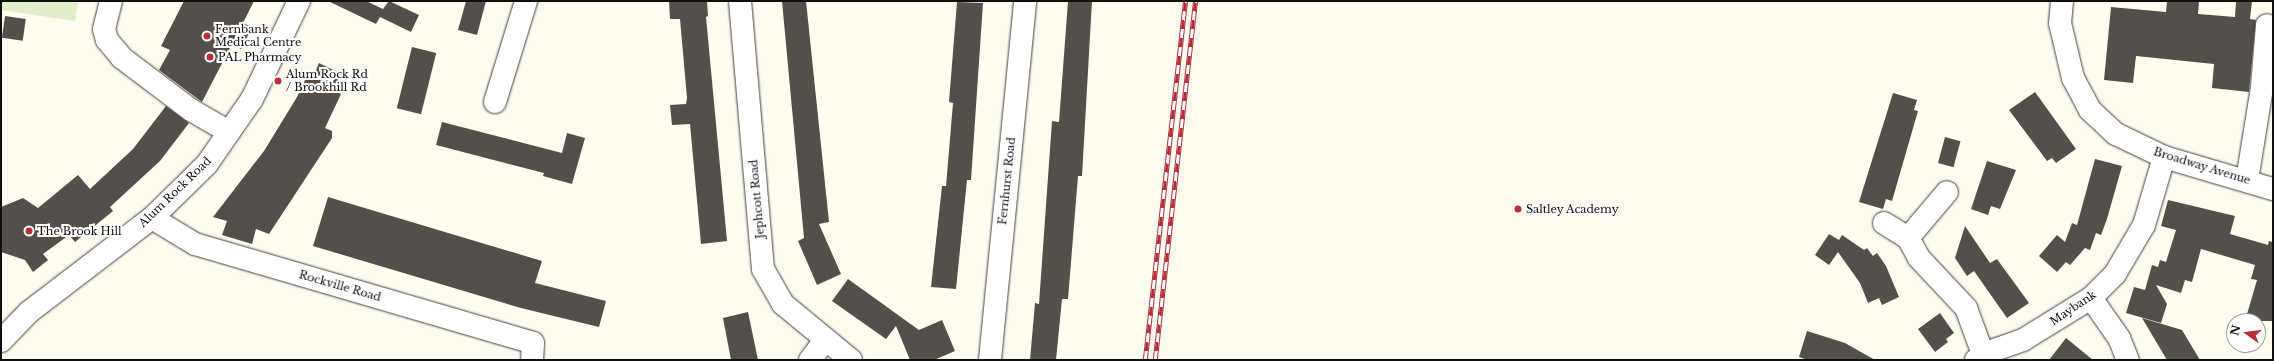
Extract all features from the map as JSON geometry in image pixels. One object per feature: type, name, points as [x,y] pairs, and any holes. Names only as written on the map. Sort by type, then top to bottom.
[{"type":"street","points":[[111,1],[104,29],[106,40],[122,58],[191,110],[229,132]]},
{"type":"street","name":"Alum Rock Road","points":[[1,341],[29,312],[152,218],[207,164],[252,99],[300,1]]},
{"type":"street","points":[[495,102],[526,1]]},
{"type":"street","name":"Jephcott Road","points":[[740,1],[763,269],[783,304],[851,360]]},
{"type":"street","name":"Fernhurst Road","points":[[990,360],[1025,1]]},
{"type":"street","name":"Broadway Avenue","points":[[2062,1],[2060,23],[2073,78],[2090,110],[2116,134],[2164,157],[2273,189]]},
{"type":"street","points":[[2246,180],[2262,87],[2267,25]]},
{"type":"street","name":"Maybank","points":[[1980,357],[2023,340],[2091,298],[2116,274],[2144,225],[2164,157]]},
{"type":"street","points":[[1908,238],[1947,192]]},
{"type":"street","name":"Rockville Road","points":[[152,218],[195,244],[532,351]]},
{"type":"street","points":[[1884,223],[1908,238],[1918,258],[1966,308],[1980,357]]},
{"type":"street","points":[[2091,298],[2119,338],[2128,360]]},
{"type":"street","points":[[810,360],[825,340]]},
{"type":"green space","points":[[1,1],[78,1],[75,21],[1,10]]},
{"type":"building","name":"Fernbank Medical Centre","points":[[184,1],[254,1],[243,23],[252,27],[241,49],[232,44],[202,102],[159,70],[170,50],[161,46]]},
{"type":"building","points":[[328,1],[366,1],[383,9],[389,1],[419,15],[411,32],[380,17],[376,24]]},
{"type":"building","points":[[466,1],[486,1],[477,35],[458,30]]},
{"type":"building","points":[[669,1],[707,1],[708,16],[706,17],[727,241],[701,244],[690,124],[672,125],[670,105],[686,104],[687,98],[680,19],[670,19]]},
{"type":"building","points":[[782,1],[806,1],[829,222],[819,224],[841,274],[817,285],[798,241],[804,238]]},
{"type":"building","points":[[1068,1],[1092,1],[1082,176],[1078,176],[1068,299],[1062,299],[1056,360],[1030,360],[1035,303],[1039,304],[1052,121],[1059,122]]},
{"type":"building","points":[[2167,1],[2199,1],[2198,14],[2235,17],[2236,1],[2252,1],[2250,19],[2256,20],[2249,92],[2212,88],[2214,64],[2136,56],[2133,83],[2104,80],[2111,7],[2166,12]]},
{"type":"building","points":[[957,2],[983,3],[971,180],[967,180],[956,289],[931,287],[942,186],[946,186],[953,103],[949,102]]},
{"type":"building","points":[[5,16],[26,19],[23,41],[2,38]]},
{"type":"building","points":[[412,47],[436,53],[421,114],[397,108]]},
{"type":"building","points":[[319,63],[341,74],[333,90],[341,94],[325,128],[332,131],[332,138],[269,234],[256,229],[252,244],[222,235],[227,221],[213,217],[264,151],[297,97],[309,72],[314,75]]},
{"type":"building","points":[[2035,92],[2076,149],[2056,163],[2052,158],[2047,161],[2009,110]]},
{"type":"building","points":[[1893,93],[1917,100],[1914,110],[1918,111],[1892,201],[1886,199],[1883,209],[1859,202]]},
{"type":"building","points":[[166,106],[189,123],[160,161],[110,207],[113,211],[75,242],[69,235],[43,254],[48,260],[33,272],[25,260],[1,252],[1,207],[23,198],[38,208],[78,175],[90,189],[133,149]]},
{"type":"building","points":[[442,122],[562,153],[567,133],[585,138],[572,184],[543,176],[544,173],[436,145]]},
{"type":"building","points":[[1945,137],[1960,141],[1953,167],[1938,163]]},
{"type":"building","points":[[2095,159],[2122,166],[2107,219],[2101,235],[2096,233],[2090,250],[2085,248],[2070,265],[2066,262],[2057,272],[2039,256],[2057,235],[2065,242],[2072,223],[2077,225]]},
{"type":"building","points":[[1987,161],[2016,170],[2000,209],[1991,206],[1988,215],[1971,209]]},
{"type":"building","points":[[328,197],[542,261],[535,283],[606,301],[599,327],[521,308],[313,246]]},
{"type":"building","points":[[2168,200],[2235,216],[2230,234],[2268,245],[2269,241],[2273,242],[2273,321],[2266,321],[2266,313],[2247,313],[2257,280],[2251,279],[2255,265],[2201,249],[2192,282],[2185,280],[2181,293],[2156,285],[2167,304],[2161,323],[2126,313],[2134,287],[2145,290],[2152,265],[2158,267],[2160,260],[2166,262],[2176,230],[2161,226]]},
{"type":"building","points":[[1965,226],[1990,263],[1997,259],[2029,303],[2007,318],[1974,271],[1967,276],[1955,258]]},
{"type":"building","points":[[1829,234],[1839,240],[1842,235],[1864,250],[1867,248],[1873,256],[1877,253],[1886,266],[1899,297],[1882,305],[1879,298],[1868,303],[1860,283],[1838,252],[1829,265],[1815,255]]},
{"type":"building","points":[[848,279],[919,330],[942,320],[955,351],[934,360],[910,360],[896,326],[886,339],[832,301]]},
{"type":"building","points":[[748,312],[758,360],[731,360],[723,318]]},
{"type":"building","points":[[1940,313],[1954,333],[1946,339],[1948,342],[1935,352],[1918,329]]},
{"type":"building","points":[[2142,318],[2182,330],[2200,360],[2167,360]]},
{"type":"building","points":[[1807,331],[1845,343],[1875,360],[1808,360],[1799,357]]},
{"type":"building","points":[[2066,338],[2093,360],[2049,360]]},
{"type":"railway","points":[[1145,360],[1185,1]]},
{"type":"railway","points":[[1155,360],[1195,1]]},
{"type":"place","name":"Fernbank Medical Centre","points":[[207,36]]},
{"type":"place","name":"PAL Pharmacy","points":[[210,57]]},
{"type":"place","name":"Alum Rock Rd / Brookhill Rd","points":[[278,81]]},
{"type":"place","name":"Saltley Academy","points":[[1518,209]]},
{"type":"place","name":"The Brook Hill","points":[[29,231]]}]
